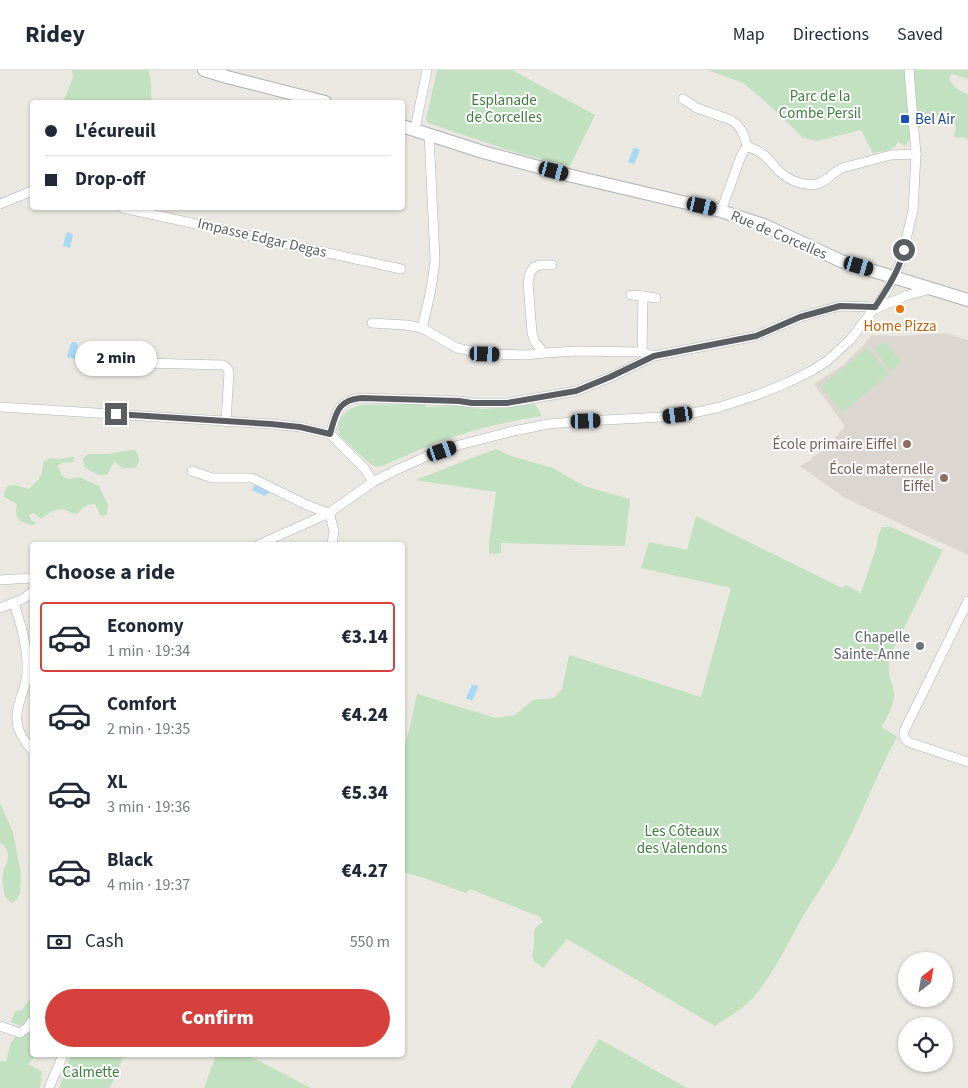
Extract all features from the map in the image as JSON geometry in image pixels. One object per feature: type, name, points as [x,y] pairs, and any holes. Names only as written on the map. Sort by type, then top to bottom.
[{"type":"main road","points":[[204,70],[305,100]]},
{"type":"main road","name":"Rue de Corcelles","points":[[409,128],[483,152],[572,176],[721,211],[764,225],[841,261],[968,300]]},
{"type":"street","points":[[409,128],[427,70]]},
{"type":"street","points":[[265,542],[328,513],[373,482],[396,470],[434,454],[477,440],[548,424],[662,417],[692,413],[737,402],[760,394],[801,376],[827,361],[850,340],[874,309],[894,277],[908,236],[913,211],[916,154],[909,70]]},
{"type":"street","points":[[683,99],[697,108],[731,120],[742,130],[747,146],[741,156],[721,211]]},
{"type":"street","points":[[422,328],[434,276],[435,259],[429,134]]},
{"type":"street","points":[[747,146],[758,150],[786,176],[809,185],[823,181],[842,168],[891,155],[916,154]]},
{"type":"street","points":[[0,204],[30,192]]},
{"type":"street","name":"Impasse Edgar Degas","points":[[132,210],[401,269]]},
{"type":"street","points":[[544,353],[535,342],[532,333],[528,282],[530,273],[534,268],[540,265],[552,265]]},
{"type":"street","points":[[330,434],[341,405],[351,399],[507,403],[576,391],[654,356],[756,336],[800,317],[840,306],[874,309],[908,295],[932,289]]},
{"type":"street","points":[[631,295],[656,298]]},
{"type":"street","points":[[642,352],[643,296]]},
{"type":"street","points":[[372,323],[422,328],[457,348],[475,353],[526,355],[578,351],[642,352],[654,356]]},
{"type":"street","points":[[127,348],[144,363],[225,366],[229,372],[226,422]]},
{"type":"street","points":[[0,407],[300,427],[330,434],[364,468],[373,482]]},
{"type":"street","points":[[192,470],[212,478],[252,478],[309,506],[328,513]]},
{"type":"street","points":[[328,513],[335,534],[333,542]]},
{"type":"street","points":[[0,580],[30,578]]},
{"type":"street","points":[[0,608],[23,599],[30,594]]},
{"type":"street","points":[[968,601],[904,731],[904,737],[908,742],[968,762]]},
{"type":"street","points":[[14,603],[27,658],[26,683],[16,711],[16,720],[19,732],[30,747]]},
{"type":"street","points":[[0,1026],[20,1033],[30,1024]]},
{"type":"street","points":[[49,1088],[62,1057]]},
{"type":"shaded area","points":[[945,333],[968,340],[968,555],[845,498],[800,466],[825,450],[845,426],[814,384],[843,365],[872,335],[898,336]]},
{"type":"green space","points":[[72,70],[148,70],[152,100],[64,100],[73,78]]},
{"type":"green space","name":"Esplanade de Corcelles","points":[[437,70],[512,70],[595,115],[570,166],[517,153],[428,123],[426,119]]},
{"type":"green space","name":"Parc de la Combe Persil","points":[[708,70],[968,70],[968,79],[952,74],[949,78],[952,84],[968,94],[968,141],[964,137],[956,138],[954,136],[956,127],[952,120],[940,118],[936,114],[930,114],[905,146],[898,142],[894,148],[873,153],[861,130],[817,141],[803,138],[766,102],[743,83]]},
{"type":"green space","points":[[884,341],[901,363],[891,371],[874,349]]},
{"type":"green space","points":[[867,348],[889,374],[843,412],[821,387]]},
{"type":"green space","points":[[535,404],[542,416],[494,425],[455,436],[376,467],[339,435],[341,418],[347,411],[357,406],[426,405],[426,407],[457,406],[482,409]]},
{"type":"green space","points":[[496,449],[511,456],[553,468],[584,486],[630,499],[625,546],[501,543],[501,553],[489,554],[496,492],[415,480]]},
{"type":"green space","points":[[135,450],[139,457],[139,462],[135,468],[122,468],[115,462],[108,473],[103,475],[96,474],[84,467],[83,459],[89,454],[108,454]]},
{"type":"green space","points":[[74,457],[73,462],[61,463],[58,466],[61,474],[65,478],[79,477],[99,486],[108,505],[107,514],[100,515],[95,504],[92,504],[83,508],[77,514],[65,510],[55,510],[41,519],[34,513],[29,515],[31,520],[36,523],[33,525],[21,521],[16,513],[17,504],[4,497],[6,488],[15,485],[28,489],[41,475],[44,461],[51,458]]},
{"type":"green space","name":"Les Côteaux des Valendons","points":[[696,516],[842,588],[846,585],[861,593],[882,527],[891,527],[943,550],[891,654],[889,668],[894,698],[882,727],[897,737],[846,845],[766,980],[748,1003],[715,1026],[567,939],[543,968],[534,961],[532,956],[535,928],[543,922],[540,917],[470,889],[466,893],[405,873],[405,742],[417,694],[496,718],[515,715],[533,700],[554,698],[562,689],[569,655],[701,697],[731,588],[641,568],[649,542],[687,550]]},
{"type":"green space","points":[[0,803],[13,832],[21,874],[20,893],[12,903],[5,897],[3,883],[3,874],[8,854],[5,847],[0,843]]},
{"type":"green space","points":[[30,1000],[30,1057],[34,1057],[28,1064],[42,1072],[40,1088],[0,1088],[0,1061],[6,1062],[11,1042],[17,1035],[28,1029],[11,1022],[15,1011],[22,1010]]},
{"type":"green space","points":[[599,1039],[687,1088],[570,1088]]},
{"type":"green space","name":"Calmette","points":[[70,1057],[123,1057],[109,1088],[59,1088]]},
{"type":"green space","points":[[215,1057],[251,1057],[311,1088],[204,1088]]},
{"type":"water","points":[[634,147],[640,150],[634,164],[628,162]]},
{"type":"water","points":[[69,232],[73,235],[70,248],[63,246],[66,234]]},
{"type":"water","points":[[72,342],[76,342],[78,345],[75,359],[67,357]]},
{"type":"water","points":[[255,484],[270,491],[265,496],[252,490]]},
{"type":"water","points":[[472,685],[477,685],[478,688],[472,701],[466,698]]},
{"type":"place","name":"Bel Air","points":[[905,119]]},
{"type":"place","name":"Home Pizza","points":[[900,309]]},
{"type":"place","name":"École primaire Eiffel","points":[[907,444]]},
{"type":"place","name":"École maternelle Eiffel","points":[[944,478]]},
{"type":"place","name":"Chapelle Sainte-Anne","points":[[920,646]]},
{"type":"route","points":[[116,414],[271,424],[300,427],[330,434],[341,405],[351,399],[507,403],[576,391],[654,356],[764,334],[800,317],[840,306],[875,307],[886,292],[900,264],[904,250]]}]
